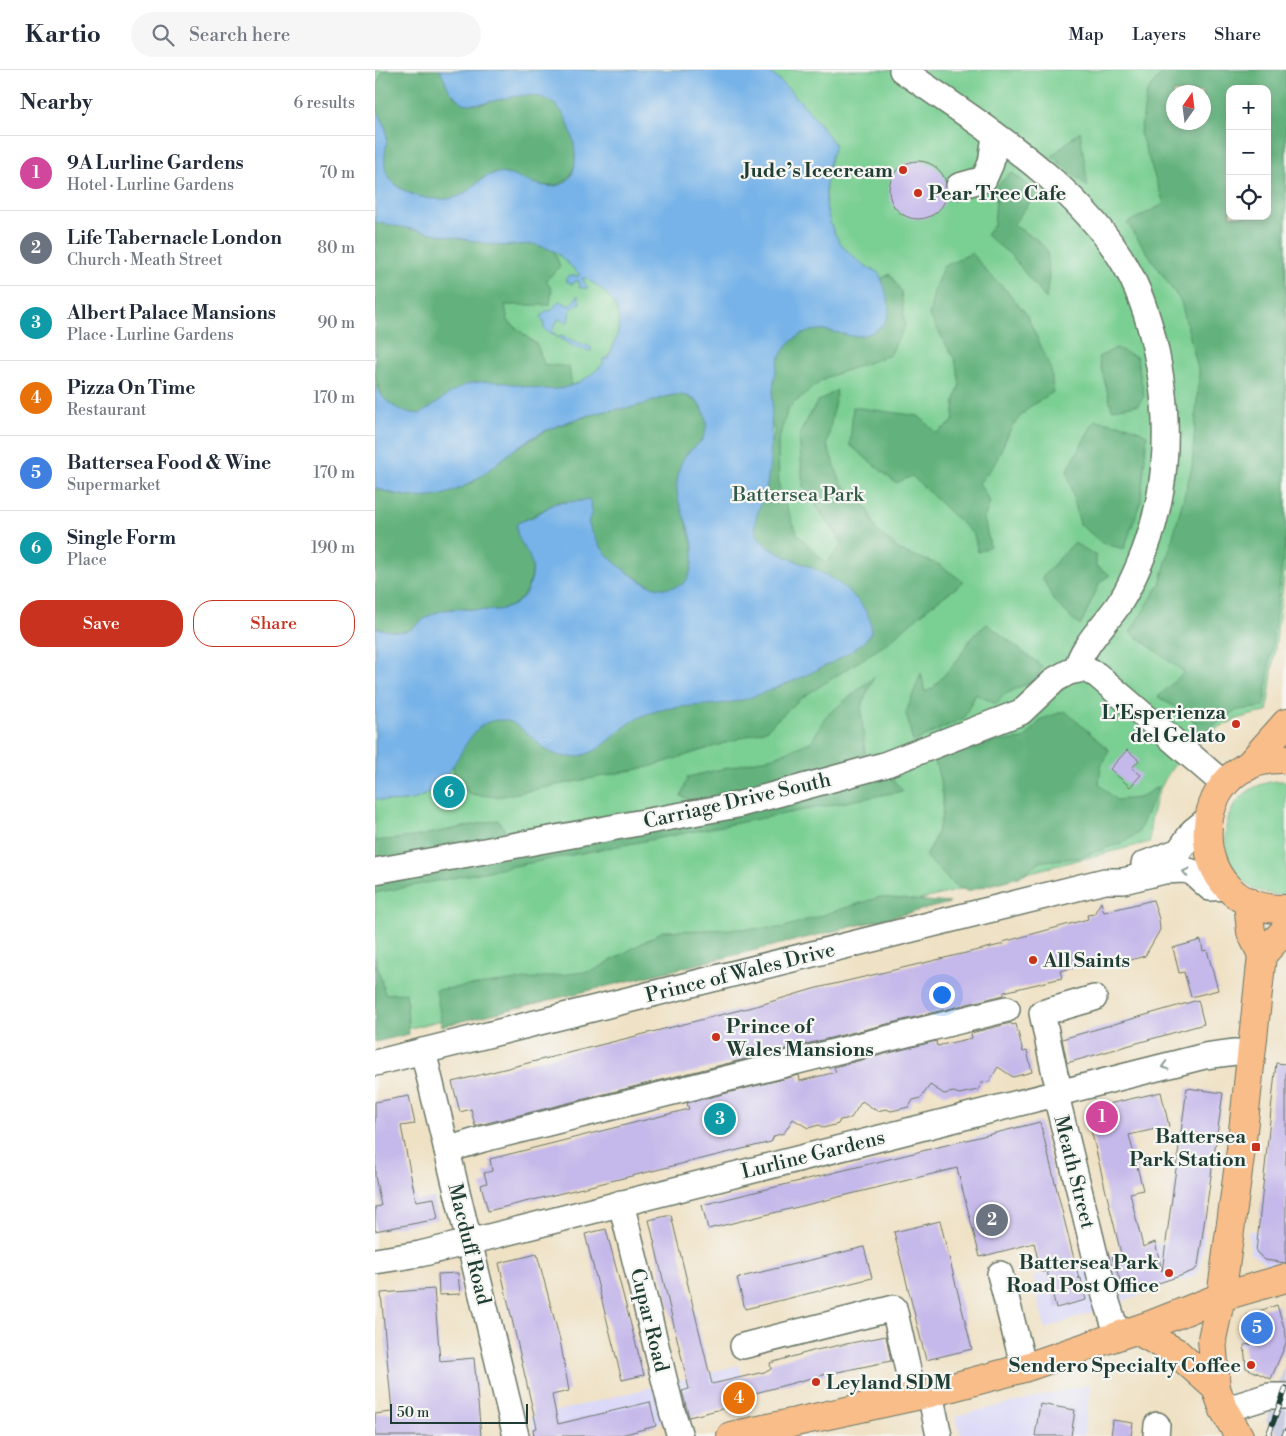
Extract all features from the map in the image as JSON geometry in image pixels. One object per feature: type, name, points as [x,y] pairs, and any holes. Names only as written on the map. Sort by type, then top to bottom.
[{"type":"main road","points":[[1220,1399],[1212,1339],[1221,1297],[1252,1054],[1262,955],[1251,932],[1238,894],[1214,867],[1207,844],[1208,819],[1211,807],[1225,784],[1247,767],[1286,723]]},
{"type":"main road","points":[[1247,767],[1271,760],[1286,759]]},
{"type":"main road","points":[[1238,894],[1272,909],[1286,909]]},
{"type":"main road","points":[[1262,955],[1286,928]]},
{"type":"main road","points":[[731,1436],[922,1395],[1024,1368],[1127,1333],[1221,1297],[1286,1278]]},
{"type":"main road","points":[[1127,1333],[1176,1352],[1220,1399],[1239,1436]]},
{"type":"street","points":[[902,70],[1036,167],[1077,203],[1115,249],[1133,279],[1156,348],[1164,396],[1165,449],[1155,519],[1145,551],[1131,582],[1119,604],[1080,655],[1076,670],[1084,669],[1097,675],[1225,784]]},
{"type":"street","points":[[959,186],[984,179],[991,163],[995,136]]},
{"type":"street","name":"Carriage Drive South","points":[[375,871],[737,805],[894,762],[1021,712],[1056,679],[1076,670]]},
{"type":"street","name":"Prince of Wales Drive","points":[[1105,881],[1122,871],[1179,851],[1193,831],[1208,819]]},
{"type":"street","name":"Prince of Wales Drive","points":[[375,1063],[1105,881],[1123,881],[1164,871],[1184,870],[1192,872],[1210,888],[1238,894]]},
{"type":"street","name":"Meath Street","points":[[1094,998],[1042,1013],[1103,1288],[1127,1333]]},
{"type":"street","points":[[447,1150],[483,1139],[1007,1009]]},
{"type":"street","name":"Macduff Road","points":[[423,1051],[516,1431]]},
{"type":"street","name":"Lurline Gardens","points":[[375,1262],[470,1242],[1205,1056],[1235,1052],[1252,1054]]},
{"type":"street","name":"Cupar Road","points":[[621,1203],[671,1411],[680,1436]]},
{"type":"street","points":[[1000,1274],[1024,1368]]},
{"type":"street","points":[[743,1346],[894,1308],[922,1395],[939,1436]]},
{"type":"street","points":[[1220,1399],[1286,1396]]},
{"type":"shaded area","points":[[1286,1225],[1286,1260],[1268,1265],[1251,1253],[1248,1232]]},
{"type":"shaded area","points":[[1205,1233],[1201,1265],[1196,1275],[1045,1329],[1033,1277],[1112,1255]]},
{"type":"shaded area","points":[[1277,1305],[1286,1338],[1281,1342],[1239,1346],[1238,1333],[1247,1314]]},
{"type":"shaded area","points":[[1286,1363],[1286,1436],[1279,1436],[1266,1421]]},
{"type":"shaded area","points":[[739,1365],[748,1400],[608,1436],[534,1436],[530,1418]]},
{"type":"shaded area","points":[[1091,1384],[1084,1436],[961,1436],[955,1416]]},
{"type":"green space","name":"Battersea Park","points":[[375,70],[1286,70],[1286,562],[1267,712],[1243,717],[1221,726],[1201,739],[1183,755],[1169,774],[1158,795],[1151,818],[1150,842],[375,1037]]},
{"type":"green space","points":[[384,70],[440,70],[455,98],[475,103],[481,104],[503,97],[521,95],[540,97],[551,101],[559,107],[571,130],[576,158],[573,170],[566,180],[547,186],[509,175],[493,174],[484,178],[461,195],[451,198],[427,198],[403,190],[386,174],[382,163],[386,129],[378,112],[376,96],[377,85]]},
{"type":"green space","points":[[1164,70],[1286,70],[1286,535],[1264,707],[1237,710],[1196,737],[1193,718],[1158,697],[1184,672],[1130,632],[1160,584],[1192,467],[1199,373],[1181,302],[1127,223],[1164,204],[1140,133],[1147,92]]},
{"type":"green space","points":[[1080,131],[1088,187],[1052,156]]},
{"type":"green space","points":[[1011,172],[1037,192],[1013,225],[1035,238],[1047,250],[1049,275],[1046,299],[1011,255],[986,235],[994,225],[997,186]]},
{"type":"green space","points":[[375,216],[551,242],[560,267],[546,280],[552,290],[550,305],[505,305],[508,321],[537,345],[544,364],[569,367],[572,389],[421,418],[379,405],[381,394],[375,375]]},
{"type":"green space","points":[[972,253],[1026,314],[1051,368],[1053,392],[1028,408],[1012,426],[994,465],[979,483],[990,502],[984,519],[990,546],[978,552],[974,535],[912,476],[896,483],[850,445],[853,407],[919,416],[936,433],[953,422],[955,400],[960,384],[955,360],[929,315],[935,287],[943,267]]},
{"type":"green space","points":[[890,274],[901,291],[905,326],[890,355],[825,378],[788,408],[778,442],[779,489],[798,535],[826,563],[843,544],[803,487],[799,435],[817,402],[837,390],[827,445],[841,483],[867,507],[876,530],[901,551],[940,565],[964,582],[933,604],[886,644],[800,699],[766,730],[649,767],[497,797],[470,794],[455,781],[452,758],[462,721],[754,541],[745,520],[775,431],[758,403],[773,333]]},
{"type":"green space","points":[[1116,348],[1137,357],[1144,396],[1138,405],[1112,409],[1098,357]]},
{"type":"green space","points":[[679,394],[693,399],[698,404],[703,410],[707,424],[703,438],[684,458],[685,515],[694,554],[692,570],[688,578],[680,586],[670,589],[658,588],[645,583],[620,567],[603,552],[594,538],[588,522],[592,514],[587,499],[559,502],[517,525],[517,533],[532,564],[532,572],[523,595],[515,604],[494,610],[445,610],[434,613],[409,630],[401,632],[375,627],[375,488],[393,494],[440,495],[472,483],[511,451],[551,428],[597,413]]},
{"type":"green space","points":[[1095,420],[1129,426],[1147,435],[1141,501],[1124,549],[1102,543],[1080,524],[1067,471]]},
{"type":"green space","points":[[1074,543],[1096,555],[1096,566],[1110,575],[1100,582],[1080,626],[1054,601],[1042,577]]},
{"type":"green space","points":[[987,624],[1043,667],[1034,680],[1004,695],[996,704],[975,694],[964,718],[913,742],[906,713],[921,673],[925,692],[933,688],[959,658],[971,638]]},
{"type":"green space","points":[[874,677],[861,707],[865,754],[809,772],[693,801],[681,796],[688,777],[777,756],[812,741],[825,717]]},
{"type":"green space","points":[[1065,711],[1109,750],[1101,766],[1099,784],[1116,800],[1139,798],[1159,786],[1138,833],[1124,842],[1078,858],[1042,861],[1019,877],[967,891],[954,885],[926,857],[941,821],[943,811],[942,790],[935,762],[953,747],[1024,739],[1042,719]]},
{"type":"green space","points":[[888,774],[903,791],[375,893],[375,880]]},
{"type":"green space","points":[[1276,781],[1286,781],[1286,894],[1262,892],[1243,881],[1231,864],[1225,844],[1227,823],[1236,804],[1252,789]]},
{"type":"green space","points":[[498,820],[509,836],[375,863],[375,841],[413,837]]},
{"type":"green space","points":[[880,897],[950,903],[442,1026],[436,990],[593,971],[663,931],[781,928]]},
{"type":"green space","points":[[375,957],[385,994],[406,993],[409,1034],[375,1042]]},
{"type":"water","points":[[440,70],[767,70],[804,105],[820,124],[835,145],[826,184],[829,220],[846,250],[879,273],[887,295],[889,310],[885,321],[877,330],[871,333],[853,336],[825,330],[813,331],[793,340],[783,351],[779,358],[774,380],[767,485],[755,527],[760,539],[775,551],[813,568],[843,587],[868,615],[871,631],[865,640],[852,651],[789,682],[738,701],[669,708],[647,714],[626,726],[601,747],[580,756],[567,757],[557,755],[510,722],[502,720],[486,723],[474,733],[441,782],[425,795],[404,801],[375,799],[375,627],[400,632],[413,628],[424,619],[441,611],[453,609],[505,609],[516,604],[524,595],[533,571],[532,563],[519,538],[517,523],[533,517],[555,503],[587,499],[591,501],[592,514],[588,522],[597,541],[608,556],[648,585],[668,588],[681,585],[686,581],[691,569],[693,544],[679,503],[677,493],[678,475],[683,459],[701,441],[706,431],[705,414],[695,400],[682,395],[668,396],[636,406],[597,413],[554,427],[518,447],[478,478],[442,495],[416,497],[375,488],[375,384],[382,396],[398,409],[419,414],[458,388],[472,383],[507,383],[553,389],[569,386],[585,379],[603,364],[603,358],[607,359],[614,346],[619,322],[617,312],[607,294],[585,278],[582,278],[588,288],[580,288],[578,280],[572,284],[565,280],[568,276],[579,276],[579,274],[556,252],[547,248],[533,244],[500,246],[375,222],[375,105],[386,129],[386,171],[402,190],[418,196],[436,199],[454,198],[484,178],[499,173],[536,184],[550,186],[560,185],[572,173],[575,164],[575,154],[571,132],[567,120],[552,102],[530,95],[481,103],[462,103],[449,90]]},
{"type":"water","points":[[578,295],[580,303],[570,310],[568,322],[558,319],[552,331],[557,337],[544,329],[543,320],[540,318],[546,311],[551,311],[559,301],[570,306]]},
{"type":"water","points":[[560,336],[591,347],[591,351],[576,348],[558,338]]},
{"type":"building","name":"Pear Tree Cafe","points":[[918,161],[934,166],[942,174],[947,190],[942,206],[934,214],[918,219],[902,214],[894,206],[889,190],[894,174],[902,166]]},
{"type":"building","points":[[1127,750],[1139,760],[1132,768],[1141,775],[1130,787],[1110,769]]},
{"type":"building","name":"Prince of Wales Mansions","points":[[1153,900],[1159,919],[1160,930],[1145,956],[1109,966],[1107,960],[1060,971],[1062,978],[1004,992],[1004,995],[475,1126],[471,1109],[460,1112],[452,1082],[760,1005],[813,989],[1004,944],[1003,942],[1088,919],[1087,915],[1094,914],[1101,902],[1104,912]]},
{"type":"building","points":[[1201,940],[1203,951],[1207,950],[1218,990],[1191,997],[1184,972],[1179,973],[1173,948]]},
{"type":"building","points":[[1198,1000],[1204,1024],[1067,1063],[1062,1039]]},
{"type":"building","points":[[1011,1023],[1012,1025],[1016,1024],[1023,1052],[1027,1051],[1032,1072],[1013,1077],[998,1067],[989,1082],[982,1083],[978,1090],[959,1094],[954,1092],[944,1094],[930,1085],[921,1098],[913,1100],[909,1107],[891,1111],[886,1109],[877,1111],[862,1101],[851,1118],[840,1120],[838,1124],[823,1128],[819,1125],[808,1128],[793,1119],[784,1133],[774,1136],[771,1142],[488,1211],[481,1185],[487,1183],[484,1173],[492,1171],[490,1159],[689,1109],[687,1103],[799,1075],[800,1081],[836,1072],[834,1067],[936,1041],[937,1046],[972,1038],[971,1033]]},
{"type":"building","points":[[1276,1063],[1286,1064],[1286,1263],[1265,1260],[1256,1252]]},
{"type":"building","points":[[1187,1088],[1223,1093],[1198,1266],[1195,1270],[1180,1276],[1125,1294],[1112,1257],[1121,1254],[1086,1109],[1161,1092],[1169,1126],[1129,1135],[1143,1190],[1130,1193],[1143,1247],[1155,1242],[1162,1271]]},
{"type":"building","points":[[409,1096],[415,1124],[401,1126],[416,1201],[434,1198],[438,1219],[375,1231],[375,1207],[381,1206],[375,1176],[375,1102]]},
{"type":"building","points":[[1040,1122],[1079,1279],[1081,1278],[1086,1300],[1056,1308],[1047,1271],[1041,1272],[1034,1243],[980,1257],[957,1168],[708,1229],[702,1205]]},
{"type":"building","points":[[671,1215],[712,1384],[768,1371],[771,1369],[770,1363],[816,1350],[886,1336],[891,1361],[823,1375],[748,1395],[750,1402],[689,1417],[682,1391],[689,1389],[649,1220]]},
{"type":"building","points":[[940,1221],[972,1349],[926,1360],[894,1232]]},
{"type":"building","points":[[606,1229],[644,1375],[622,1380],[585,1234]]},
{"type":"building","points":[[864,1247],[872,1278],[745,1309],[737,1278]]},
{"type":"building","points":[[537,1254],[560,1340],[569,1391],[552,1395],[558,1424],[650,1402],[656,1426],[617,1436],[534,1436],[533,1429],[537,1428],[499,1263]]},
{"type":"building","points":[[458,1273],[460,1294],[439,1295],[438,1274]]},
{"type":"building","points":[[434,1289],[440,1361],[474,1358],[481,1436],[375,1436],[375,1414],[392,1412],[381,1293]]},
{"type":"building","points":[[1277,1305],[1286,1334],[1286,1343],[1271,1379],[1246,1368],[1244,1345],[1253,1344],[1244,1325],[1247,1315]]},
{"type":"building","points":[[1040,1404],[1075,1410],[1071,1436],[1035,1436]]},
{"type":"building","points":[[1113,1420],[1133,1423],[1131,1436],[1111,1436]]},
{"type":"railway","points":[[1268,1436],[1286,1388]]},
{"type":"railway","points":[[1284,1436],[1286,1431]]},
{"type":"place","name":"Jude’s Icecream","points":[[903,170]]},
{"type":"place","name":"Pear Tree Cafe","points":[[918,193]]},
{"type":"place","name":"L'Esperienza del Gelato","points":[[1236,724]]},
{"type":"place","name":"Single Form","points":[[449,792]]},
{"type":"place","name":"All Saints","points":[[1033,960]]},
{"type":"place","name":"Prince of Wales Mansions","points":[[716,1037]]},
{"type":"place","name":"9A Lurline Gardens","points":[[1102,1117]]},
{"type":"place","name":"Albert Palace Mansions","points":[[720,1119]]},
{"type":"place","name":"Battersea Park Station","points":[[1256,1147]]},
{"type":"place","name":"Life Tabernacle London","points":[[992,1220]]},
{"type":"place","name":"Battersea Park Road Post Office","points":[[1169,1273]]},
{"type":"place","name":"Battersea Food & Wine","points":[[1257,1328]]},
{"type":"place","name":"Sendero Specialty Coffee","points":[[1251,1365]]},
{"type":"place","name":"Leyland SDM","points":[[816,1382]]},
{"type":"place","name":"Pizza On Time","points":[[739,1398]]}]
